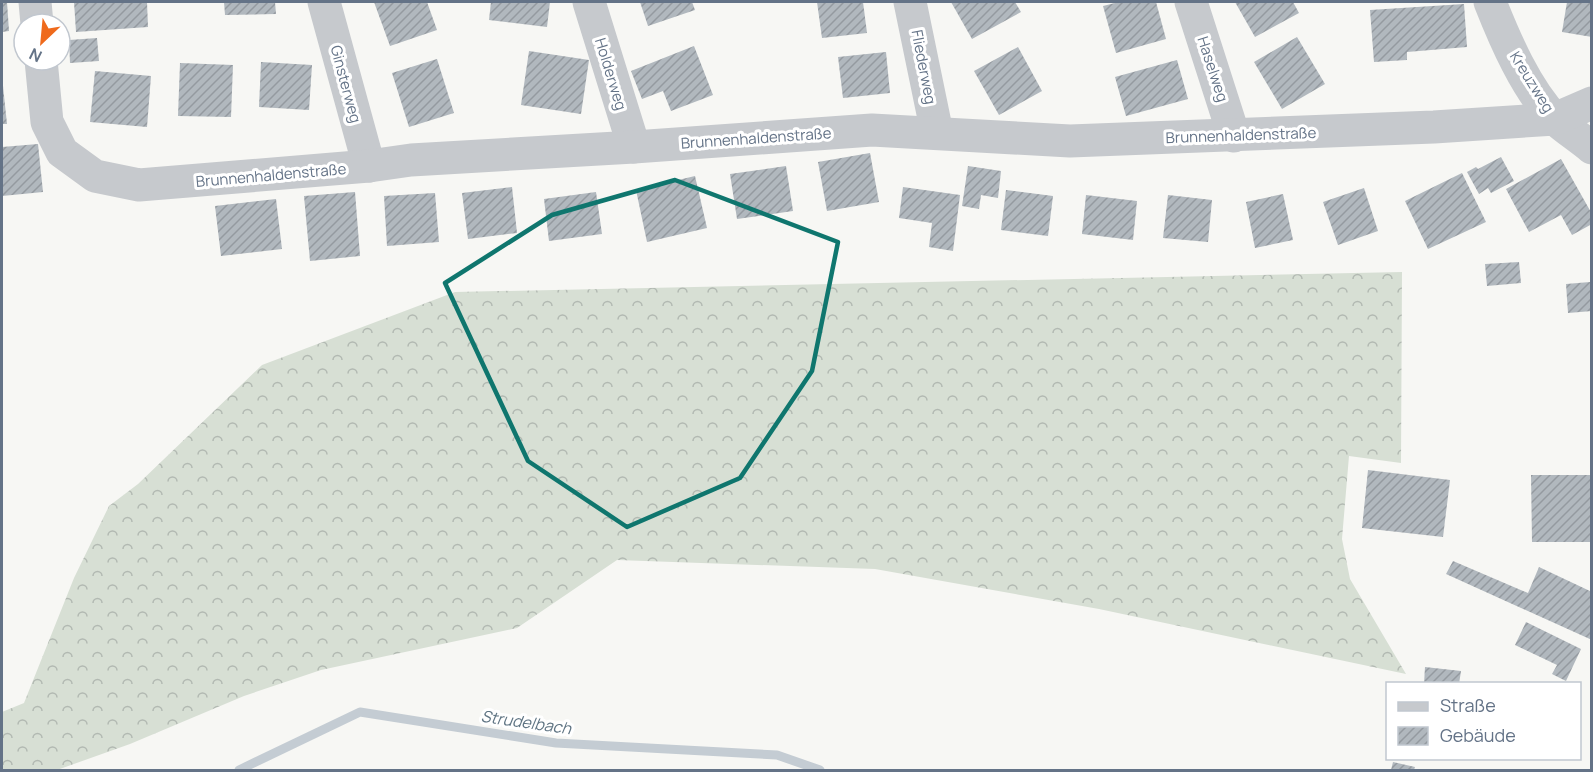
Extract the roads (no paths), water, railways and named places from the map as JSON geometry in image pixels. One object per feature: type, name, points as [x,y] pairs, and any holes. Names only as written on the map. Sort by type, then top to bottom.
[{"type":"street","name":"Ginsterweg","points":[[324,2],[369,166]]},
{"type":"street","name":"Holderweg","points":[[590,2],[633,147]]},
{"type":"street","name":"Fliederweg","points":[[910,2],[937,133]]},
{"type":"street","name":"Haselweg","points":[[1191,2],[1234,136]]},
{"type":"street","name":"Kreuzweg","points":[[1490,2],[1504,38],[1537,97],[1555,119],[1592,148]]},
{"type":"street","name":"Brunnenhaldenstraße","points":[[41,72],[47,122],[62,152],[95,176],[139,185],[369,166],[411,160],[872,130],[1070,141],[1423,128],[1555,119],[1592,103]]},
{"type":"waterway","name":"Strudelbach","points":[[239,770],[360,712],[556,743],[777,755],[820,770]]}]
